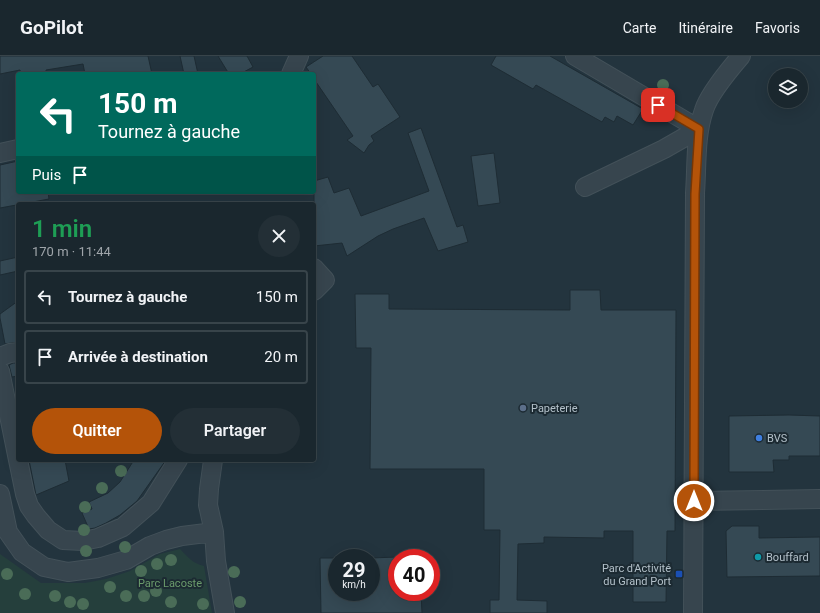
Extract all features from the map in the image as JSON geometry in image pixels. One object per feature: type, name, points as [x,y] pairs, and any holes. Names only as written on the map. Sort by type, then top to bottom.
[{"type":"street","points":[[292,72],[299,56]]},
{"type":"street","points":[[575,56],[699,129]]},
{"type":"street","points":[[693,613],[695,194],[699,129],[704,108],[713,93],[741,56]]},
{"type":"street","points":[[585,187],[664,149],[699,129]]},
{"type":"street","points":[[0,153],[16,149]]},
{"type":"street","points":[[0,357],[16,352]]},
{"type":"street","points":[[0,371],[16,450]]},
{"type":"street","points":[[18,462],[25,494],[29,506],[36,516],[48,530],[63,540],[83,541],[98,538],[123,527],[151,503],[177,462]]},
{"type":"street","points":[[213,462],[208,505],[214,532],[216,561],[225,613]]},
{"type":"street","points":[[0,494],[4,533],[22,552],[44,567],[68,572],[98,568],[126,560],[150,546],[166,540],[182,536],[214,532]]},
{"type":"street","points":[[694,501],[820,499]]},
{"type":"street","points":[[214,532],[227,558],[236,613]]},
{"type":"green space","name":"Parc Lacoste","points":[[180,549],[188,558],[204,566],[212,613],[0,613],[0,554],[41,583],[85,583],[106,579],[130,571],[160,554]]},
{"type":"building","points":[[0,56],[148,56],[152,72],[85,72],[83,64],[46,70],[46,72],[20,72],[20,70],[0,74]]},
{"type":"building","points":[[180,56],[194,56],[198,72],[184,72]]},
{"type":"building","points":[[218,56],[247,56],[253,67],[244,72],[228,72]]},
{"type":"building","points":[[323,56],[352,56],[373,87],[378,84],[400,117],[371,136],[374,141],[369,145],[364,153],[347,140],[353,136],[316,82],[316,72],[310,72],[306,67]]},
{"type":"building","points":[[496,56],[550,56],[643,109],[633,125],[617,116],[614,122],[605,117],[602,122],[536,85],[533,89],[491,65]]},
{"type":"building","points":[[421,128],[457,227],[463,225],[468,242],[438,251],[424,218],[378,236],[347,256],[342,243],[316,246],[316,202],[314,202],[314,194],[316,194],[316,180],[328,177],[334,193],[349,188],[361,216],[429,191],[408,133]]},
{"type":"building","points":[[494,153],[500,203],[478,206],[471,156]]},
{"type":"building","points":[[16,161],[16,194],[48,194],[49,199],[33,202],[16,202],[16,205],[0,208],[0,165]]},
{"type":"building","points":[[16,257],[16,271],[0,275],[0,261]]},
{"type":"building","name":"Papeterie","points":[[570,290],[600,290],[601,310],[676,310],[675,531],[667,531],[666,602],[633,602],[633,531],[604,531],[604,538],[544,537],[544,543],[518,544],[517,600],[547,601],[547,613],[490,613],[490,600],[499,600],[500,530],[484,530],[484,469],[370,469],[371,348],[356,348],[355,294],[389,294],[389,309],[570,310]]},
{"type":"building","points":[[16,302],[16,342],[5,344],[0,314]]},
{"type":"building","points":[[16,363],[16,376],[12,377],[9,365]]},
{"type":"building","name":"BVS","points":[[729,416],[820,416],[820,456],[789,456],[789,460],[773,460],[774,472],[729,472]]},
{"type":"building","points":[[29,462],[65,462],[69,481],[36,495]]},
{"type":"building","points":[[133,462],[165,462],[137,501],[120,515],[95,528],[89,529],[82,513],[92,509],[89,502],[108,493],[120,482]]},
{"type":"building","name":"Bouffard","points":[[732,526],[759,526],[759,538],[820,537],[820,576],[727,577],[726,531]]},
{"type":"building","points":[[388,557],[388,601],[421,601],[422,613],[321,613],[320,558],[328,558],[328,601],[380,601],[380,558]]},
{"type":"place","name":"Papeterie","points":[[523,408]]},
{"type":"place","name":"BVS","points":[[759,438]]},
{"type":"place","name":"Bouffard","points":[[758,557]]},
{"type":"place","name":"Parc d'Activité du Grand Port","points":[[679,574]]},
{"type":"route","points":[[658,105],[699,129],[695,194],[694,501]]}]
